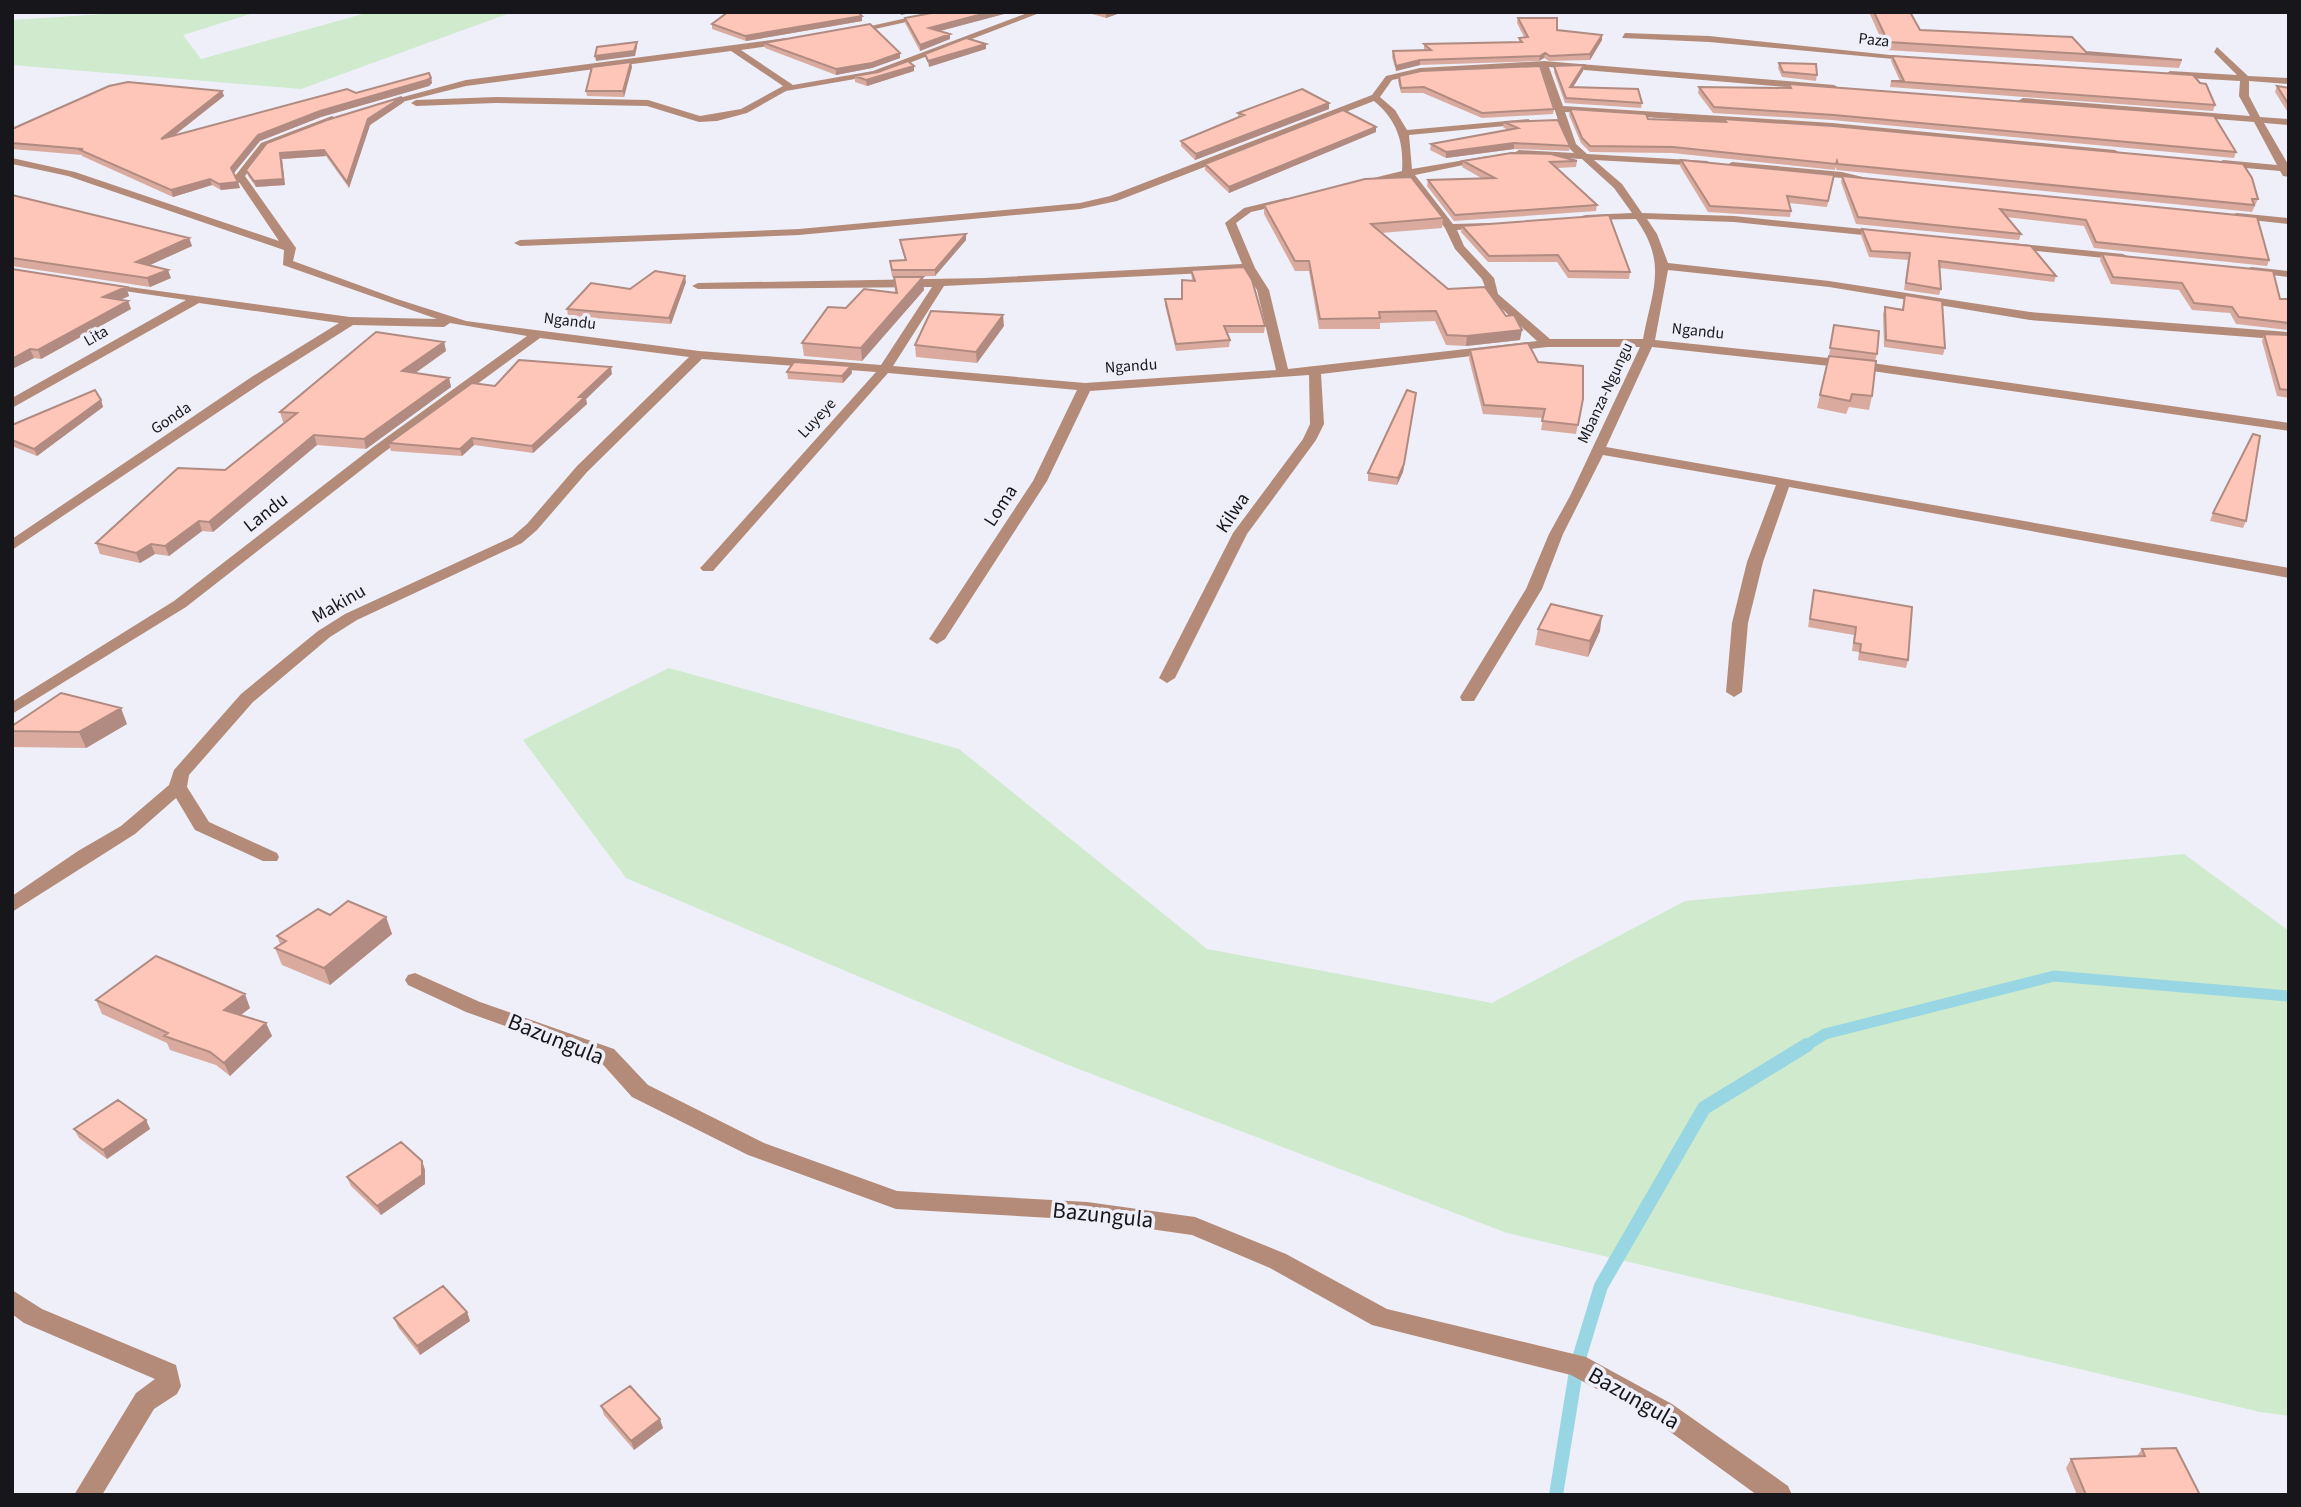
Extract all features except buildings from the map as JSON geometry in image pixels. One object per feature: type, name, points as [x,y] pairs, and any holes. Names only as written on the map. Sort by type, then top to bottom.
[{"type":"street","points":[[841,33],[948,12]]},
{"type":"street","points":[[379,104],[496,100],[648,103],[708,119],[744,111],[790,87],[875,73],[1038,12]]},
{"type":"street","name":"Paza","points":[[1625,36],[1723,40],[1919,58]]},
{"type":"street","points":[[368,108],[466,83],[801,39]]},
{"type":"street","points":[[734,49],[790,87]]},
{"type":"street","points":[[2217,50],[2245,78],[2244,96],[2254,118],[2287,172]]},
{"type":"street","points":[[520,243],[799,232],[1080,206],[1114,199],[1375,97],[1389,78],[1401,73],[1544,64],[1844,88]]},
{"type":"street","name":"Mbanza-Ngungu","points":[[1468,697],[1534,589],[1556,534],[1648,343],[1662,267],[1652,234],[1635,214],[1618,186],[1571,145],[1559,117],[1544,64]]},
{"type":"street","points":[[2163,74],[2289,81]]},
{"type":"street","points":[[1375,97],[1394,111],[1405,133],[1409,156],[1407,171],[1450,227],[1459,247],[1488,278],[1493,295],[1547,343]]},
{"type":"street","points":[[2008,100],[2289,122]]},
{"type":"street","points":[[290,248],[240,176],[264,145],[346,115]]},
{"type":"street","points":[[1559,117],[1832,126],[2129,154]]},
{"type":"street","points":[[1405,133],[1497,122],[1538,121]]},
{"type":"street","points":[[1510,153],[1548,153],[1584,159],[1675,160],[1842,175],[1890,183]]},
{"type":"street","points":[[1340,188],[1407,171],[1497,155]]},
{"type":"street","points":[[12,161],[71,174],[290,248]]},
{"type":"street","points":[[2206,162],[2287,172]]},
{"type":"street","points":[[1283,374],[1263,290],[1249,268],[1230,223],[1234,216],[1300,198]]},
{"type":"street","points":[[1568,219],[1635,214],[1785,222],[1903,236]]},
{"type":"street","points":[[2220,214],[2289,221]]},
{"type":"street","points":[[1450,227],[1502,224]]},
{"type":"street","points":[[1999,245],[2137,259]]},
{"type":"street","name":"Ngandu","points":[[290,248],[287,263],[393,302],[465,324],[699,355],[1085,387],[1315,371],[1547,343],[1648,343],[1858,365],[2289,427]]},
{"type":"street","points":[[698,286],[940,283],[1127,276],[1220,267],[1249,268]]},
{"type":"street","points":[[1662,267],[1829,284],[2030,316],[2289,336]]},
{"type":"street","points":[[2234,268],[2289,274]]},
{"type":"street","points":[[87,282],[350,321],[465,324]]},
{"type":"street","name":"Luyeye","points":[[708,568],[884,370],[940,283]]},
{"type":"street","name":"Lita","points":[[12,404],[197,299]]},
{"type":"street","name":"Gonda","points":[[12,546],[258,379],[350,321]]},
{"type":"street","name":"Landu","points":[[12,709],[180,604],[378,450],[536,334]]},
{"type":"street","name":"Makinu","points":[[12,906],[85,855],[128,830],[178,787],[180,774],[247,698],[324,635],[351,617],[517,540],[532,527],[582,469],[699,355]]},
{"type":"street","name":"Kilwa","points":[[1167,678],[1240,533],[1309,440],[1317,424],[1315,371]]},
{"type":"street","name":"Loma","points":[[937,639],[1040,481],[1085,387]]},
{"type":"street","points":[[1598,450],[2289,573]]},
{"type":"street","points":[[1734,692],[1740,623],[1752,574],[1784,481]]},
{"type":"street","points":[[178,787],[202,826],[270,857]]},
{"type":"street","name":"Bazungula","points":[[415,980],[473,1007],[606,1054],[640,1091],[756,1149],[896,1200],[1087,1211],[1195,1226],[1278,1261],[1381,1318],[1453,1338],[1577,1365],[1662,1412],[1779,1495]]},
{"type":"street","points":[[12,1300],[33,1316],[167,1373],[168,1386],[145,1401],[87,1495]]},
{"type":"green space","points":[[135,12],[257,12],[183,35],[201,59],[370,12],[513,12],[301,89],[12,65],[12,20]]},
{"type":"green space","points":[[669,668],[959,749],[1207,949],[1492,1003],[1685,901],[2184,854],[2289,931],[2289,1416],[2260,1412],[1507,1233],[1063,1063],[626,878],[523,740]]},
{"type":"waterway","points":[[1804,1047],[1825,1034],[2054,976],[2289,996]]},
{"type":"waterway","points":[[1556,1495],[1577,1365],[1601,1286],[1704,1108],[1807,1045]]}]
